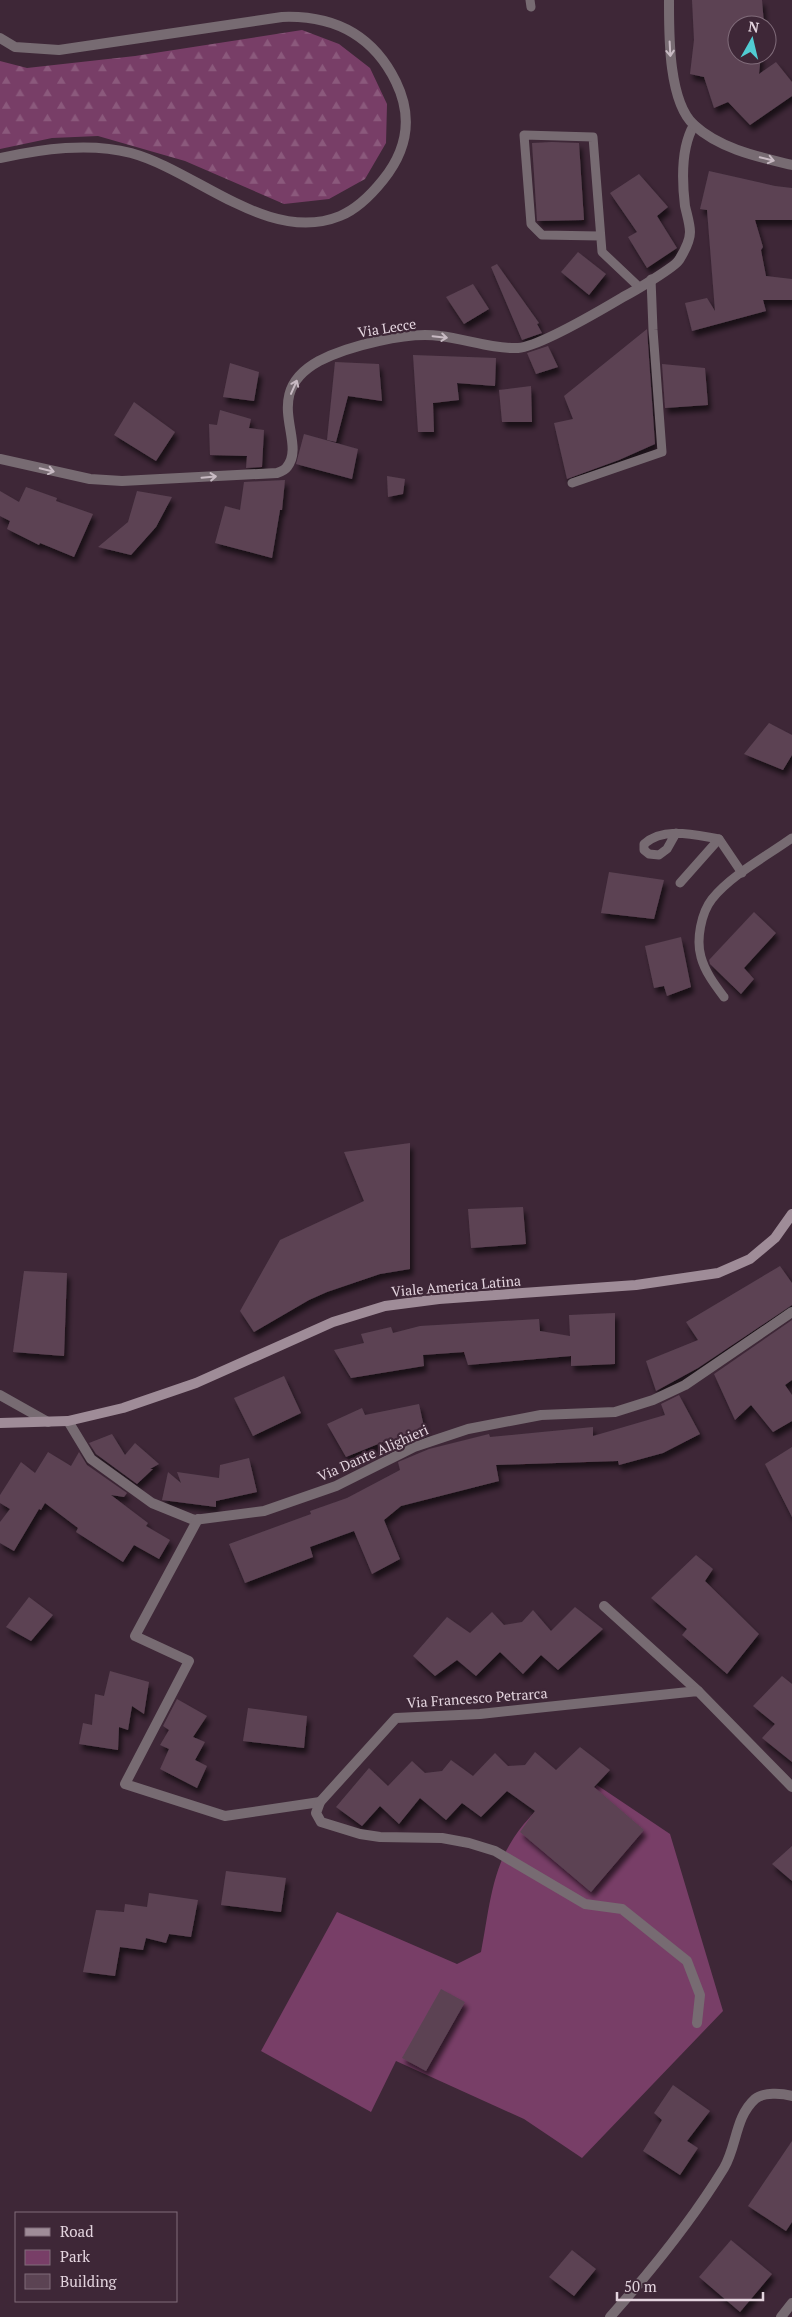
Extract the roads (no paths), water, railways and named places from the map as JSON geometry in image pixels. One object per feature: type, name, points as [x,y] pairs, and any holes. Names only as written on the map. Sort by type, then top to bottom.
[{"type":"main road","name":"Viale America Latina","points":[[0,1423],[68,1420],[123,1408],[196,1383],[333,1322],[385,1306],[438,1299],[636,1285],[718,1273],[750,1259],[775,1238],[792,1214]]},
{"type":"street","points":[[669,0],[670,59],[680,98],[686,114],[694,125],[722,144],[792,166]]},
{"type":"street","points":[[0,38],[15,47],[59,50],[282,17],[318,19],[350,31],[366,41],[383,57],[401,92],[407,112],[405,134],[399,156],[373,192],[358,206],[340,216],[302,223],[250,210],[158,162],[109,148],[57,149],[0,158]]},
{"type":"street","name":"Via Lecce","points":[[0,459],[90,479],[122,481],[277,473],[286,467],[292,454],[287,422],[288,403],[293,384],[305,370],[321,360],[368,343],[438,335],[506,348],[520,348],[545,339],[590,316],[678,263],[688,242],[690,232],[685,196],[686,148],[687,137],[694,125]]},
{"type":"street","name":"Via Dante Alighieri","points":[[68,1420],[91,1459],[152,1502],[194,1520],[264,1511],[336,1486],[414,1447],[468,1429],[541,1416],[615,1412],[654,1400],[685,1385],[792,1312]]},
{"type":"street","points":[[0,1395],[48,1422]]},
{"type":"street","points":[[198,1519],[135,1636],[189,1661],[125,1784],[225,1816],[320,1802],[316,1813],[321,1822],[335,1827],[380,1837],[442,1838],[469,1843],[495,1852],[586,1904],[622,1909],[687,1961],[700,1995],[697,2023]]},
{"type":"street","points":[[604,1606],[698,1691],[792,1787]]},
{"type":"street","name":"Via Francesco Petrarca","points":[[320,1802],[396,1718],[480,1714],[698,1691]]},
{"type":"street","points":[[610,2317],[653,2268],[693,2217],[726,2165],[743,2113],[757,2098],[782,2093],[792,2096]]},
{"type":"street","points":[[781,2317],[792,2303]]},
{"type":"lane","points":[[600,236],[542,235],[531,224],[524,135],[593,137],[602,252],[639,287]]},
{"type":"lane","points":[[572,483],[662,452],[651,278]]},
{"type":"lane","points":[[676,832],[719,839],[742,873]]},
{"type":"lane","points":[[724,996],[710,978],[700,956],[700,936],[704,916],[712,899],[742,873],[792,838]]},
{"type":"lane","points":[[680,882],[719,839]]}]
